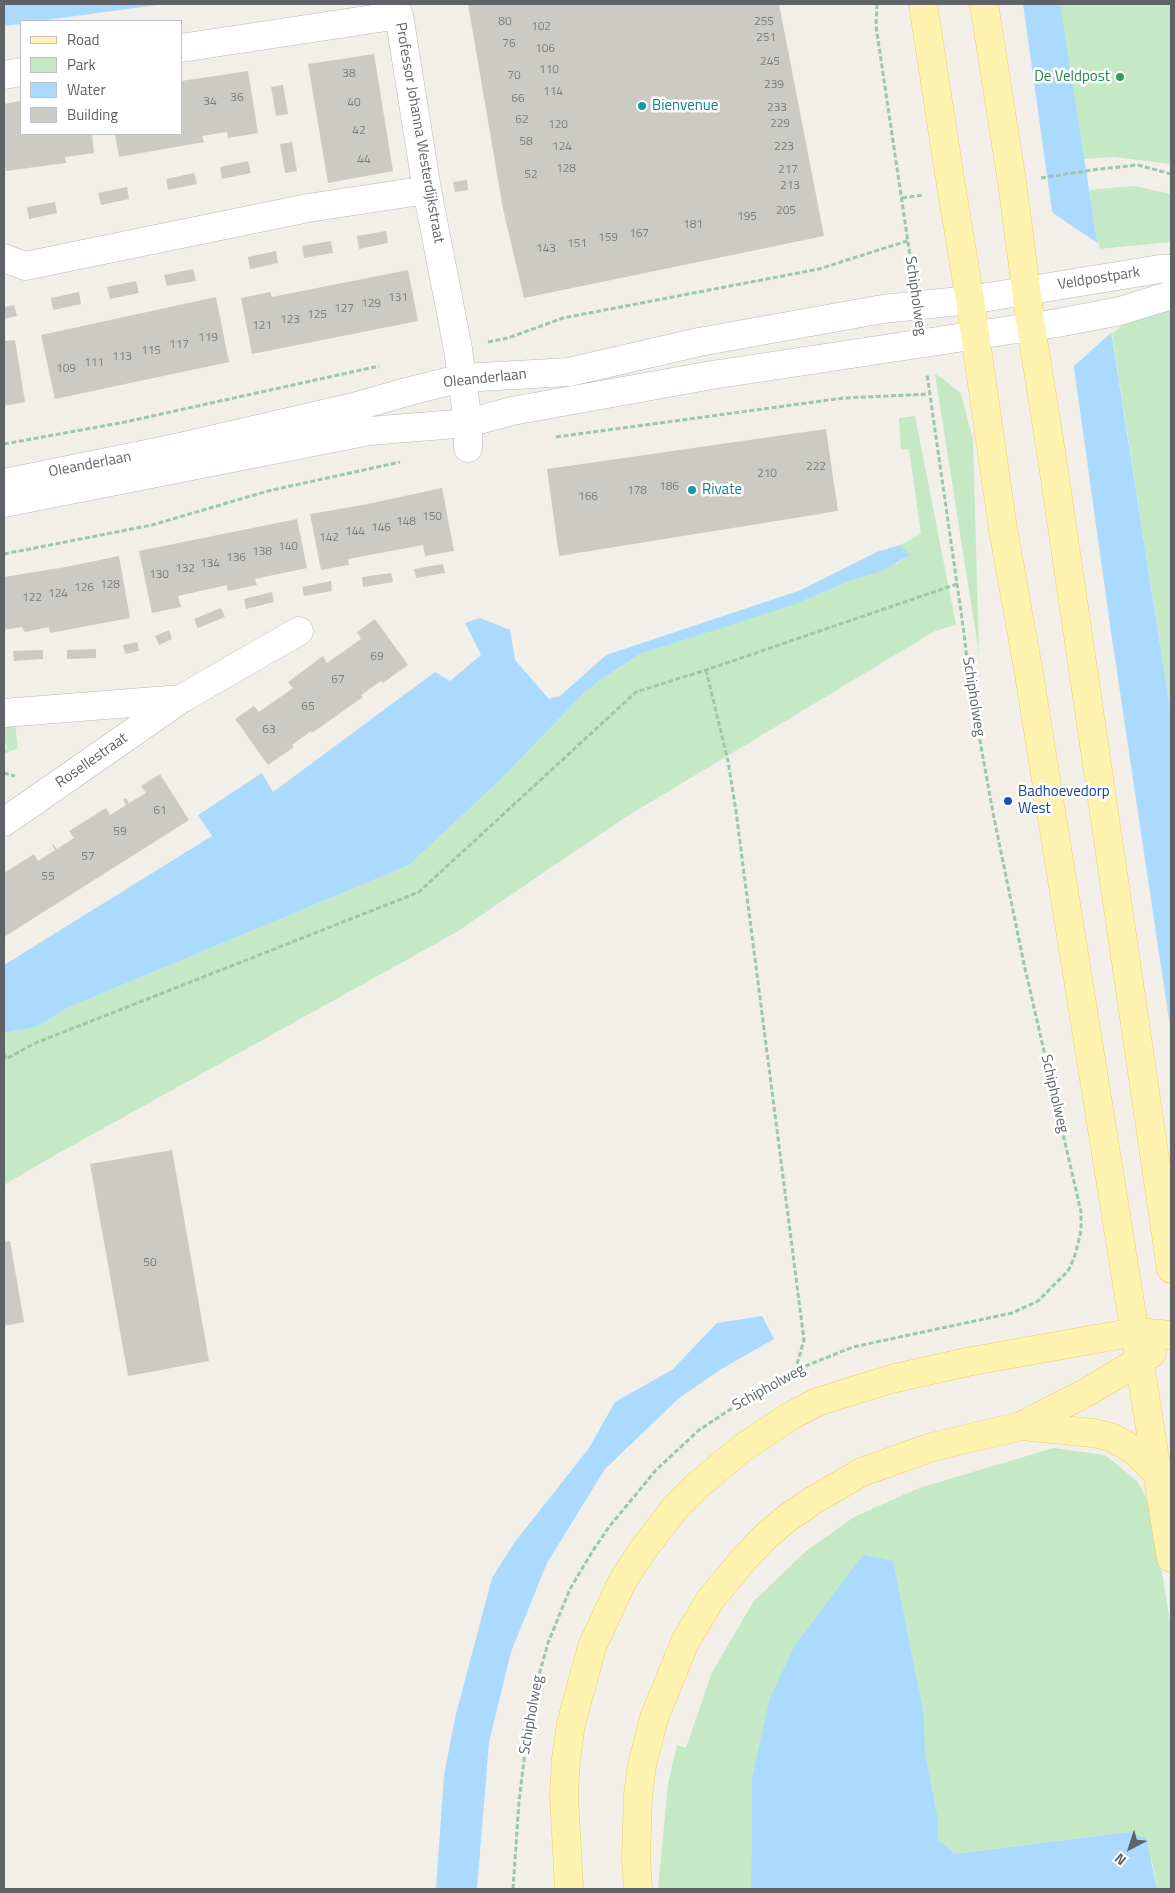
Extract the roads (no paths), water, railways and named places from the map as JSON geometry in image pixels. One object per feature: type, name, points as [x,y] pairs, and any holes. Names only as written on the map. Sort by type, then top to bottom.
[{"type":"main road","points":[[924,4],[976,336],[1003,529],[1029,674],[1171,1558]]},
{"type":"main road","points":[[984,4],[1040,288],[1053,468],[1171,1269]]},
{"type":"main road","points":[[569,1889],[564,1795],[566,1759],[571,1724],[592,1647],[622,1582],[658,1529],[686,1497],[741,1449],[789,1417],[817,1402],[890,1379],[967,1362],[1135,1332],[1171,1335]]},
{"type":"main road","points":[[638,1889],[636,1859],[638,1795],[647,1742],[654,1718],[685,1642],[706,1606],[725,1580],[764,1538],[812,1501],[862,1472],[932,1447],[1021,1426],[1083,1394],[1171,1342]]},
{"type":"main road","points":[[1021,1426],[1094,1432],[1110,1437],[1137,1453],[1158,1474]]},
{"type":"street","name":"Professor Johanna Westerdijkstraat","points":[[182,48],[399,15],[427,190],[458,348],[468,435]]},
{"type":"street","points":[[4,75],[20,72]]},
{"type":"street","points":[[4,258],[25,266],[308,208],[427,190]]},
{"type":"street","name":"Veldpostpark","points":[[970,300],[1114,276],[1171,269]]},
{"type":"street","name":"Veldpostpark","points":[[976,336],[1120,311],[1171,295]]},
{"type":"street","name":"Oleanderlaan","points":[[4,483],[176,448],[354,406],[462,378],[568,372],[699,342],[883,309],[970,300]]},
{"type":"street","name":"Oleanderlaan","points":[[4,503],[370,431],[468,435],[512,411],[712,375],[976,336]]},
{"type":"street","name":"Rosellestraat","points":[[4,822],[181,699],[299,631]]},
{"type":"street","name":"Rosellestraat","points":[[4,713],[181,699]]},
{"type":"water","points":[[4,4],[165,4],[45,20],[20,20],[20,24],[4,26]]},
{"type":"water","points":[[1023,4],[1060,4],[1171,715],[1171,1033],[1111,632]]},
{"type":"water","points":[[900,545],[910,555],[881,571],[849,581],[792,605],[640,654],[600,680],[583,694],[500,780],[409,865],[67,1008],[37,1027],[4,1033],[4,965],[212,836],[198,815],[262,773],[273,792],[435,672],[450,681],[481,655],[465,623],[480,618],[510,630],[515,660],[549,699],[560,696],[606,655],[801,590],[877,552]]},
{"type":"water","points":[[762,1316],[774,1339],[723,1368],[679,1398],[605,1469],[547,1563],[511,1652],[489,1742],[477,1888],[436,1888],[444,1776],[455,1718],[492,1578],[514,1543],[589,1448],[615,1402],[672,1370],[717,1323]]},
{"type":"water","points":[[863,1555],[893,1561],[923,1710],[925,1752],[938,1819],[938,1839],[955,1854],[1129,1832],[1146,1838],[1157,1889],[751,1889],[752,1778],[770,1698],[795,1645]]},
{"type":"place","name":"De Veldpost","points":[[1120,77]]},
{"type":"place","name":"Bienvenue","points":[[642,106]]},
{"type":"place","name":"Rivate","points":[[692,490]]},
{"type":"place","name":"Badhoevedorp West","points":[[1008,801]]}]
